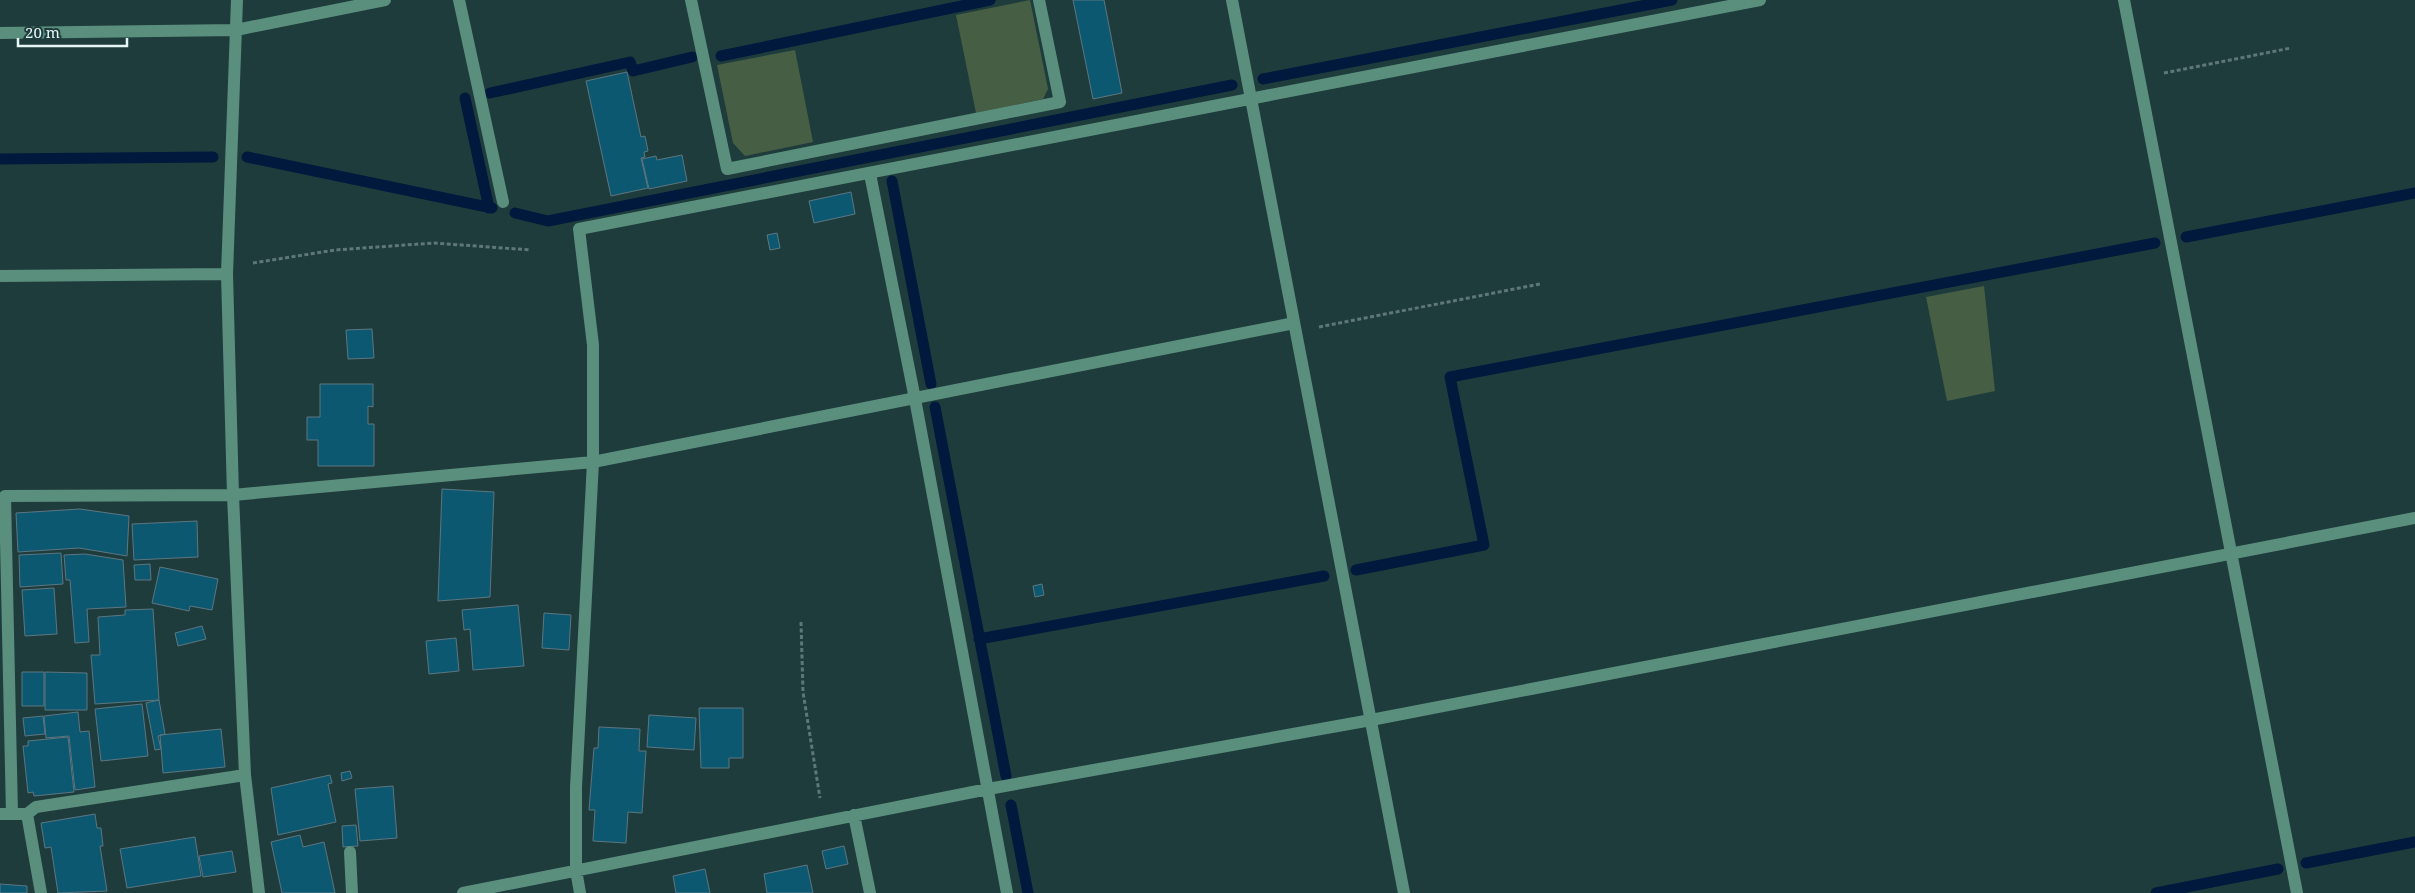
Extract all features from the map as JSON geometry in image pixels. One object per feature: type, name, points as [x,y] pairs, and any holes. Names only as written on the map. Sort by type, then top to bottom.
[{"type":"street","points":[[236,0],[227,271],[233,495],[245,775],[259,893]]},
{"type":"street","points":[[0,33],[236,30],[385,0]]},
{"type":"street","points":[[459,0],[503,202]]},
{"type":"street","points":[[692,0],[727,169],[1060,102],[1039,0]]},
{"type":"street","points":[[1232,0],[1404,893]]},
{"type":"street","points":[[580,893],[576,870],[576,787],[594,462],[593,345],[579,229],[1760,0]]},
{"type":"street","points":[[2124,0],[2297,893]]},
{"type":"street","points":[[870,174],[915,399],[1007,893]]},
{"type":"street","points":[[0,276],[227,271]]},
{"type":"street","points":[[245,775],[36,807],[27,814],[6,814],[3,592],[5,496],[233,495],[594,462],[1295,327]]},
{"type":"street","points":[[464,893],[988,789],[1371,720],[2415,518]]},
{"type":"street","points":[[27,814],[41,893]]},
{"type":"street","points":[[854,815],[870,893]]},
{"type":"street","points":[[350,852],[352,893]]},
{"type":"path","points":[[2139,78],[2291,48]]},
{"type":"path","points":[[227,271],[334,250],[434,243],[531,250]]},
{"type":"path","points":[[1295,327],[1540,284]]},
{"type":"path","points":[[801,622],[803,692],[824,821]]},
{"type":"green space","points":[[1030,0],[1048,89],[1043,99],[976,113],[956,15]]},
{"type":"green space","points":[[795,50],[813,142],[745,156],[733,143],[717,65]]},
{"type":"green space","points":[[1984,286],[1995,391],[1947,401],[1926,297]]},
{"type":"building","points":[[1073,0],[1104,0],[1122,93],[1093,99]]},
{"type":"building","points":[[627,72],[641,137],[645,136],[648,151],[644,152],[645,157],[641,158],[648,188],[611,196],[586,81]]},
{"type":"building","points":[[682,155],[687,181],[649,189],[642,159],[656,156],[657,160]]},
{"type":"building","points":[[851,192],[855,214],[814,223],[809,201]]},
{"type":"building","points":[[777,233],[780,248],[770,250],[767,235]]},
{"type":"building","points":[[372,329],[374,358],[348,359],[346,330]]},
{"type":"building","points":[[320,384],[373,384],[373,407],[368,406],[368,424],[374,424],[374,466],[318,466],[318,440],[307,440],[307,417],[320,417]]},
{"type":"building","points":[[442,489],[494,492],[490,597],[438,601]]},
{"type":"building","points":[[80,509],[129,516],[127,556],[79,548],[18,552],[16,513]]},
{"type":"building","points":[[197,521],[198,557],[134,560],[132,524]]},
{"type":"building","points":[[61,553],[63,584],[20,587],[19,555]]},
{"type":"building","points":[[85,554],[123,560],[126,607],[87,609],[89,642],[75,643],[70,580],[66,580],[64,555]]},
{"type":"building","points":[[150,564],[151,580],[135,580],[134,565]]},
{"type":"building","points":[[160,567],[218,579],[212,610],[190,606],[189,611],[152,603]]},
{"type":"building","points":[[1042,584],[1044,595],[1035,597],[1033,586]]},
{"type":"building","points":[[54,588],[57,634],[25,636],[22,590]]},
{"type":"building","points":[[518,605],[524,666],[473,670],[470,629],[464,630],[462,610]]},
{"type":"building","points":[[153,609],[159,700],[95,704],[91,655],[100,655],[98,617],[125,615],[125,610]]},
{"type":"building","points":[[544,613],[571,615],[569,650],[542,648]]},
{"type":"building","points":[[202,626],[206,639],[178,646],[175,633]]},
{"type":"building","points":[[456,638],[459,671],[429,674],[426,641]]},
{"type":"building","points":[[22,672],[44,672],[44,706],[22,706]]},
{"type":"building","points":[[45,672],[87,673],[87,710],[45,710]]},
{"type":"building","points":[[159,700],[165,734],[158,736],[161,749],[155,750],[146,703]]},
{"type":"building","points":[[142,704],[148,756],[101,761],[95,709]]},
{"type":"building","points":[[699,708],[743,708],[743,758],[729,758],[729,768],[701,768]]},
{"type":"building","points":[[78,712],[80,732],[89,731],[95,787],[75,790],[69,736],[46,738],[44,716]]},
{"type":"building","points":[[649,715],[696,718],[694,750],[647,747]]},
{"type":"building","points":[[43,716],[45,734],[25,736],[23,718]]},
{"type":"building","points":[[599,727],[640,729],[639,751],[646,751],[642,813],[628,812],[626,843],[593,841],[595,810],[589,810],[594,748],[598,748]]},
{"type":"building","points":[[221,729],[225,767],[163,773],[160,735]]},
{"type":"building","points":[[68,737],[74,792],[34,796],[33,792],[28,793],[23,746],[28,746],[28,741]]},
{"type":"building","points":[[350,771],[352,778],[342,781],[341,773]]},
{"type":"building","points":[[330,775],[332,783],[328,784],[336,822],[278,835],[271,788]]},
{"type":"building","points":[[393,786],[397,838],[360,841],[355,789]]},
{"type":"building","points":[[95,814],[97,828],[101,828],[103,846],[100,846],[107,891],[58,893],[51,847],[45,848],[41,823]]},
{"type":"building","points":[[356,825],[358,846],[343,847],[342,826]]},
{"type":"building","points":[[300,835],[303,847],[324,842],[335,893],[282,893],[271,842]]},
{"type":"building","points":[[195,837],[201,876],[127,888],[120,849]]},
{"type":"building","points":[[844,846],[848,864],[826,869],[822,851]]},
{"type":"building","points":[[232,851],[236,872],[203,877],[199,856]]},
{"type":"building","points":[[807,865],[813,893],[767,893],[764,874]]},
{"type":"building","points":[[705,869],[710,893],[676,893],[673,876]]},
{"type":"building","points":[[0,884],[27,886],[27,893],[0,893]]},
{"type":"waterway","points":[[721,56],[990,0]]},
{"type":"waterway","points":[[1263,79],[1672,0]]},
{"type":"waterway","points":[[490,93],[630,62],[633,71],[692,57]]},
{"type":"waterway","points":[[515,213],[548,221],[1232,85]]},
{"type":"waterway","points":[[465,98],[489,208]]},
{"type":"waterway","points":[[0,159],[213,157]]},
{"type":"waterway","points":[[247,157],[492,208]]},
{"type":"waterway","points":[[892,181],[931,384]]},
{"type":"waterway","points":[[2186,237],[2415,193]]},
{"type":"waterway","points":[[1356,570],[1484,545],[1450,377],[2155,243]]},
{"type":"waterway","points":[[935,407],[1006,776]]},
{"type":"waterway","points":[[979,639],[1324,576]]},
{"type":"waterway","points":[[1011,805],[1028,893]]},
{"type":"waterway","points":[[2306,863],[2415,842]]},
{"type":"waterway","points":[[2156,893],[2278,869]]}]
